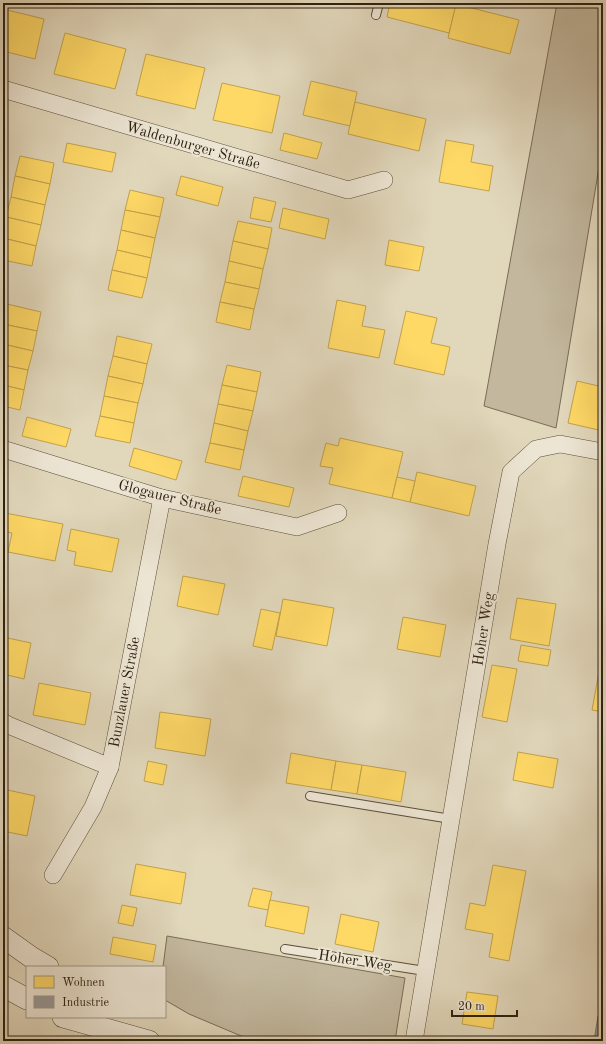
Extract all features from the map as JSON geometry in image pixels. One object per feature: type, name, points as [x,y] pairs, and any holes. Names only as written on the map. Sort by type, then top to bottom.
[{"type":"street","name":"Waldenburger Straße","points":[[3,89],[348,190],[384,180]]},
{"type":"street","name":"Hoher Weg","points":[[414,1041],[497,544],[511,472],[536,449],[560,444],[603,452]]},
{"type":"street","name":"Glogauer Straße","points":[[3,449],[162,498],[296,527],[338,513]]},
{"type":"street","name":"Bunzlauer Straße","points":[[54,876],[93,806],[110,767],[162,498]]},
{"type":"street","points":[[3,722],[110,767]]},
{"type":"street","points":[[3,937],[30,957],[46,966]]},
{"type":"street","points":[[3,986],[26,998]]},
{"type":"street","points":[[67,1018],[149,1041]]},
{"type":"street","points":[[122,1018],[153,1041]]},
{"type":"lane","points":[[376,15],[379,3]]},
{"type":"lane","points":[[310,796],[451,820]]},
{"type":"lane","name":"Hoher Weg","points":[[285,949],[425,971]]},
{"type":"shaded area","points":[[557,3],[603,3],[603,143],[556,428],[484,406]]},
{"type":"shaded area","points":[[167,936],[405,978],[395,1041],[253,1041],[189,1014],[166,1001],[166,966],[163,966]]},
{"type":"building: Wohnen","points":[[390,3],[457,3],[449,33],[387,17]]},
{"type":"building: Wohnen","points":[[456,4],[519,20],[510,54],[448,38]]},
{"type":"building: Wohnen","points":[[3,9],[44,19],[35,59],[3,51]]},
{"type":"building: Wohnen","points":[[65,33],[126,49],[115,89],[54,74]]},
{"type":"building: Wohnen","points":[[146,54],[205,68],[195,109],[136,95]]},
{"type":"building: Wohnen","points":[[311,81],[357,92],[350,126],[303,115]]},
{"type":"building: Wohnen","points":[[222,83],[280,96],[272,133],[213,120]]},
{"type":"building: Wohnen","points":[[355,102],[426,119],[419,151],[348,134]]},
{"type":"building: Wohnen","points":[[3,121],[7,122],[3,137]]},
{"type":"building: Wohnen","points":[[284,133],[322,143],[317,159],[280,150]]},
{"type":"building: Wohnen","points":[[446,140],[474,145],[471,162],[493,166],[489,191],[439,182]]},
{"type":"building: Wohnen","points":[[67,143],[116,153],[112,172],[63,162]]},
{"type":"building: Wohnen","points":[[20,156],[54,163],[50,184],[15,176]]},
{"type":"building: Wohnen","points":[[15,176],[50,184],[45,205],[11,197]]},
{"type":"building: Wohnen","points":[[181,176],[223,187],[218,206],[176,195]]},
{"type":"building: Wohnen","points":[[130,190],[164,198],[160,217],[125,210]]},
{"type":"building: Wohnen","points":[[11,197],[45,205],[41,225],[6,217]]},
{"type":"building: Wohnen","points":[[254,197],[276,202],[271,222],[250,218]]},
{"type":"building: Wohnen","points":[[283,208],[329,219],[325,239],[279,228]]},
{"type":"building: Wohnen","points":[[125,210],[160,217],[155,238],[121,230]]},
{"type":"building: Wohnen","points":[[6,217],[41,225],[36,246],[3,238]]},
{"type":"building: Wohnen","points":[[238,221],[272,228],[268,249],[233,241]]},
{"type":"building: Wohnen","points":[[121,230],[155,238],[151,258],[117,250]]},
{"type":"building: Wohnen","points":[[3,238],[36,246],[32,266],[3,260]]},
{"type":"building: Wohnen","points":[[389,240],[424,247],[419,271],[385,265]]},
{"type":"building: Wohnen","points":[[233,241],[268,249],[263,269],[229,261]]},
{"type":"building: Wohnen","points":[[117,250],[151,258],[147,278],[112,270]]},
{"type":"building: Wohnen","points":[[229,261],[263,269],[259,289],[225,282]]},
{"type":"building: Wohnen","points":[[112,270],[147,278],[142,298],[108,290]]},
{"type":"building: Wohnen","points":[[225,282],[259,289],[254,309],[220,302]]},
{"type":"building: Wohnen","points":[[337,300],[366,306],[362,326],[385,330],[379,358],[328,348]]},
{"type":"building: Wohnen","points":[[220,302],[254,309],[250,330],[216,322]]},
{"type":"building: Wohnen","points":[[7,304],[41,312],[37,331],[3,324]]},
{"type":"building: Wohnen","points":[[406,311],[437,318],[431,343],[450,347],[444,375],[394,364]]},
{"type":"building: Wohnen","points":[[3,324],[37,331],[33,351],[3,344]]},
{"type":"building: Wohnen","points":[[117,336],[152,344],[147,364],[113,356]]},
{"type":"building: Wohnen","points":[[3,344],[33,351],[28,370],[3,365]]},
{"type":"building: Wohnen","points":[[113,356],[147,364],[143,384],[108,376]]},
{"type":"building: Wohnen","points":[[3,365],[28,370],[24,390],[3,385]]},
{"type":"building: Wohnen","points":[[227,365],[261,372],[257,392],[222,385]]},
{"type":"building: Wohnen","points":[[108,376],[143,384],[138,403],[104,396]]},
{"type":"building: Wohnen","points":[[577,381],[603,387],[603,431],[568,423]]},
{"type":"building: Wohnen","points":[[3,385],[24,390],[20,410],[3,406]]},
{"type":"building: Wohnen","points":[[222,385],[257,392],[253,411],[218,404]]},
{"type":"building: Wohnen","points":[[104,396],[138,403],[134,423],[100,416]]},
{"type":"building: Wohnen","points":[[218,404],[253,411],[248,431],[214,423]]},
{"type":"building: Wohnen","points":[[100,416],[134,423],[130,443],[95,436]]},
{"type":"building: Wohnen","points":[[27,417],[71,429],[66,447],[22,436]]},
{"type":"building: Wohnen","points":[[214,423],[248,431],[244,450],[210,443]]},
{"type":"building: Wohnen","points":[[340,438],[403,452],[392,498],[329,484],[333,468],[320,466],[326,443],[338,446]]},
{"type":"building: Wohnen","points":[[210,443],[244,450],[240,470],[205,462]]},
{"type":"building: Wohnen","points":[[134,448],[182,461],[176,480],[129,466]]},
{"type":"building: Wohnen","points":[[417,472],[476,486],[469,516],[410,502]]},
{"type":"building: Wohnen","points":[[243,476],[294,488],[289,507],[238,496]]},
{"type":"building: Wohnen","points":[[397,477],[415,481],[410,502],[392,498]]},
{"type":"building: Wohnen","points":[[5,513],[63,524],[55,561],[8,552],[12,533],[3,531]]},
{"type":"building: Wohnen","points":[[71,529],[119,539],[112,572],[74,565],[76,552],[67,550]]},
{"type":"building: Wohnen","points":[[183,576],[225,584],[218,615],[177,606]]},
{"type":"building: Wohnen","points":[[517,598],[556,604],[549,646],[510,639]]},
{"type":"building: Wohnen","points":[[283,599],[334,608],[327,646],[276,636]]},
{"type":"building: Wohnen","points":[[261,609],[280,613],[272,650],[253,646]]},
{"type":"building: Wohnen","points":[[403,617],[446,625],[440,657],[397,649]]},
{"type":"building: Wohnen","points":[[3,637],[31,643],[24,679],[3,674]]},
{"type":"building: Wohnen","points":[[521,645],[551,650],[548,666],[518,661]]},
{"type":"building: Wohnen","points":[[601,661],[603,661],[603,712],[592,710]]},
{"type":"building: Wohnen","points":[[492,665],[517,669],[507,722],[482,717]]},
{"type":"building: Wohnen","points":[[39,683],[91,693],[85,725],[33,715]]},
{"type":"building: Wohnen","points":[[160,712],[211,719],[205,756],[155,748]]},
{"type":"building: Wohnen","points":[[518,752],[558,759],[553,788],[513,780]]},
{"type":"building: Wohnen","points":[[291,753],[336,761],[331,790],[286,783]]},
{"type":"building: Wohnen","points":[[148,761],[167,765],[163,785],[144,781]]},
{"type":"building: Wohnen","points":[[336,761],[362,765],[357,794],[331,790]]},
{"type":"building: Wohnen","points":[[362,765],[406,772],[401,802],[357,794]]},
{"type":"building: Wohnen","points":[[3,789],[35,796],[27,836],[3,831]]},
{"type":"building: Wohnen","points":[[136,864],[186,873],[181,904],[130,895]]},
{"type":"building: Wohnen","points":[[493,865],[526,871],[509,961],[489,957],[493,934],[465,929],[470,903],[485,906]]},
{"type":"building: Wohnen","points":[[253,888],[272,892],[268,910],[248,906]]},
{"type":"building: Wohnen","points":[[270,900],[309,907],[304,934],[265,926]]},
{"type":"building: Wohnen","points":[[122,905],[137,908],[133,926],[118,923]]},
{"type":"building: Wohnen","points":[[341,914],[379,922],[373,952],[335,944]]},
{"type":"building: Wohnen","points":[[113,937],[156,945],[153,962],[110,954]]},
{"type":"building: Wohnen","points":[[467,992],[498,996],[493,1029],[462,1024]]},
{"type":"building: Industrie","points":[[598,1016],[603,1016],[603,1041],[594,1041]]}]
